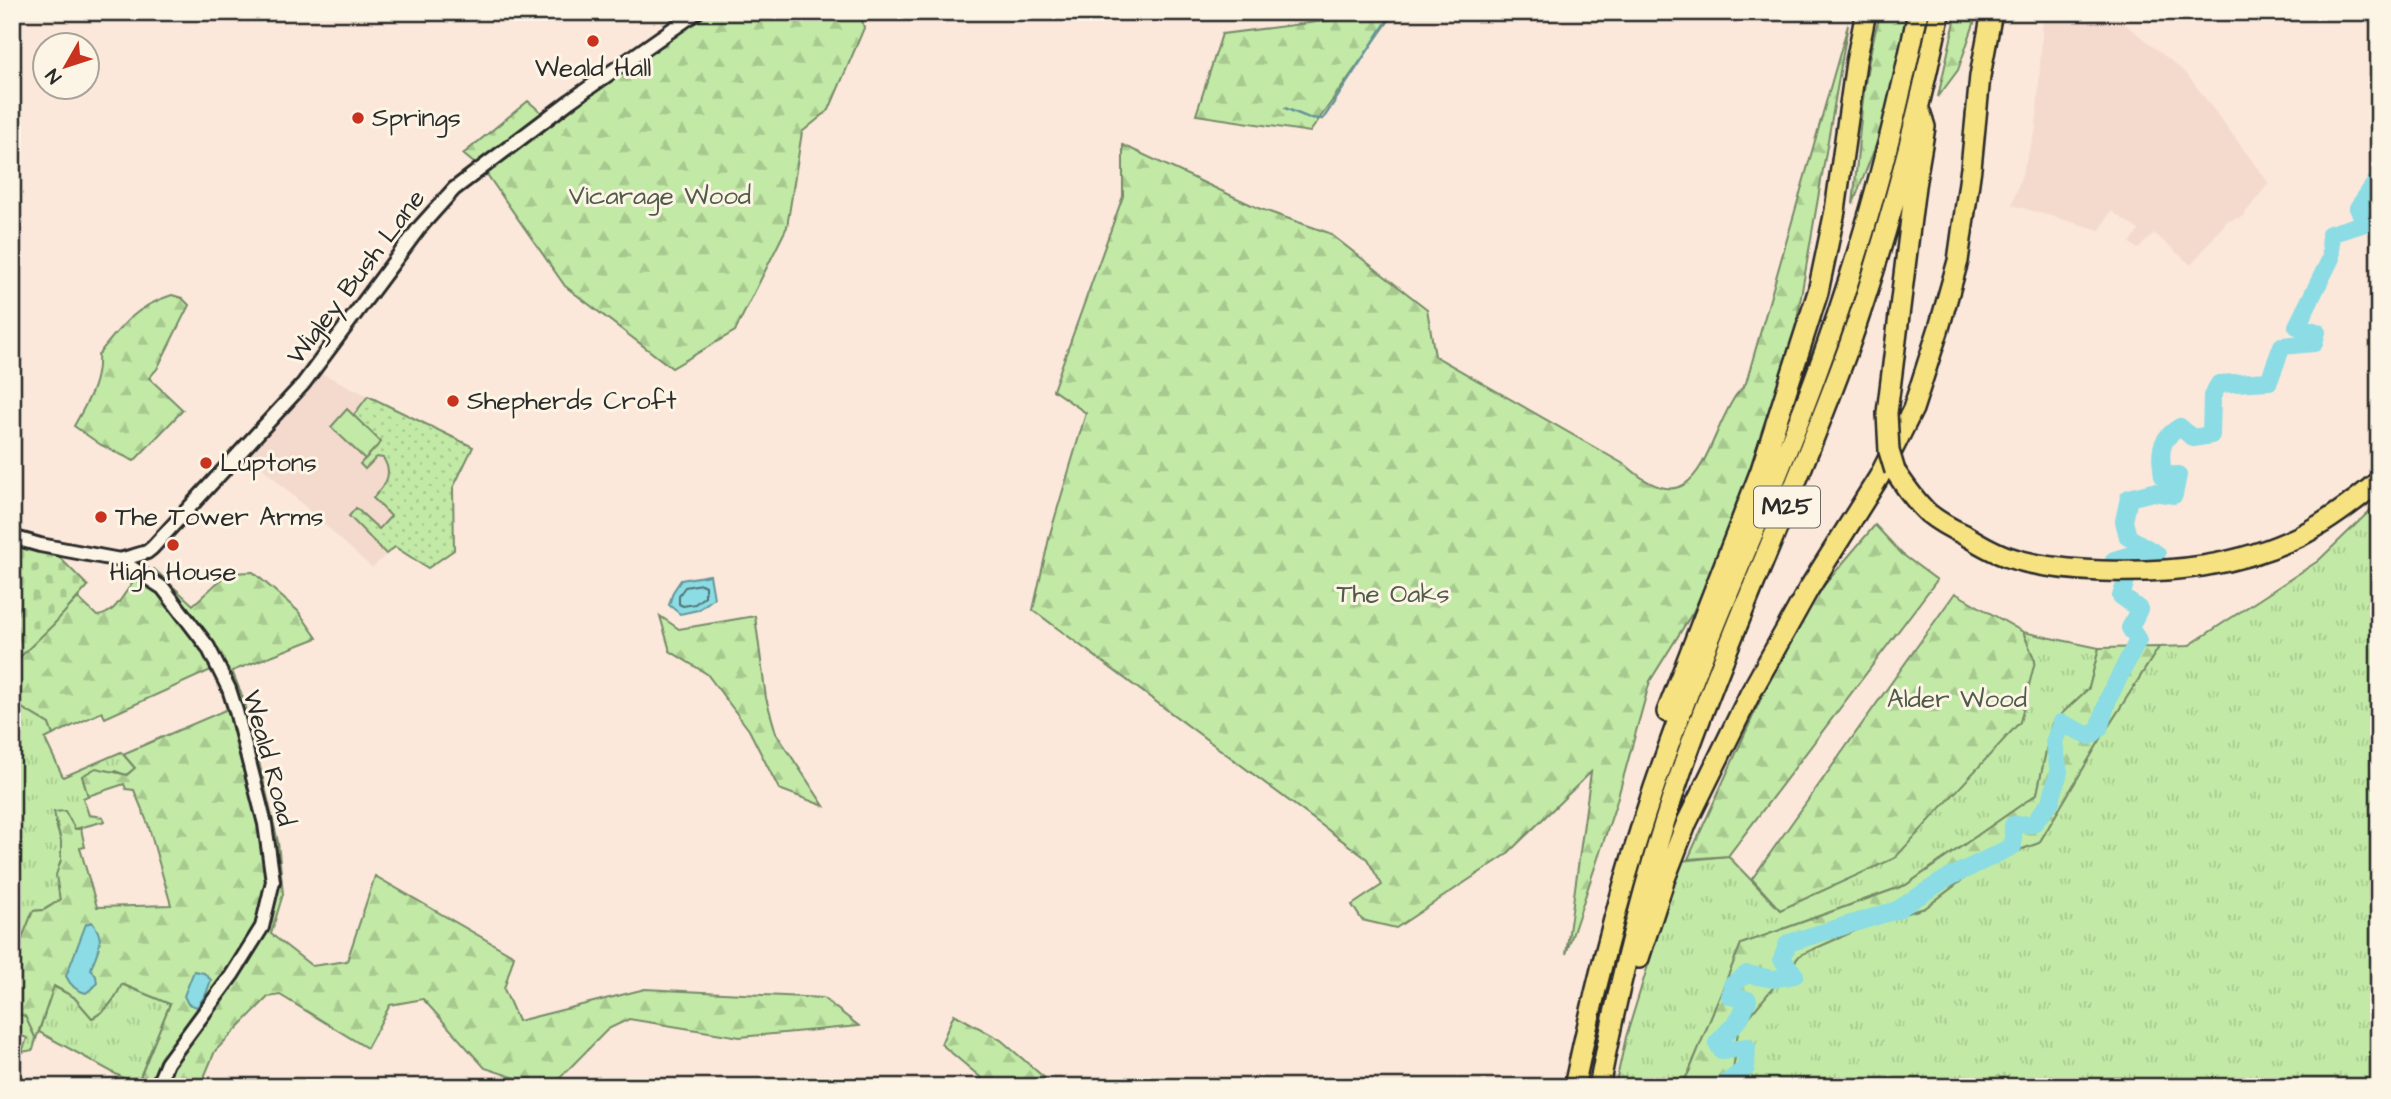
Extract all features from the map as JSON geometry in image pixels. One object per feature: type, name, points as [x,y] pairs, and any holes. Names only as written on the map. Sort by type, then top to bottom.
[{"type":"highway","name":"M25","points":[[1595,994],[1600,932],[1634,809],[1678,682],[1761,470],[1818,292],[1835,211],[1856,62],[1866,12]]},
{"type":"highway","name":"M25","points":[[1574,1087],[1624,882],[1667,750],[1807,401],[1840,307],[1880,174],[1918,12]]},
{"type":"highway","name":"M25","points":[[1599,1087],[1639,909],[1684,765],[1850,343],[1886,229],[1940,12]]},
{"type":"highway","name":"M25","points":[[1619,995],[1637,965],[1664,881],[1688,822],[1751,694],[1808,590],[1879,477],[1913,409],[1940,328],[1958,261],[1980,76],[1992,12]]},
{"type":"highway","name":"M25","points":[[1918,103],[1925,127],[1915,186],[1887,413],[1889,452],[1895,471],[1929,514],[2006,556],[2035,564],[2072,570],[2183,570],[2257,553],[2300,536],[2342,511],[2379,481]]},
{"type":"highway","name":"M25","points":[[1755,529],[1768,473],[1810,336],[1818,292]]},
{"type":"street","name":"Wigley Bush Lane","points":[[120,560],[147,551],[303,384],[419,228],[454,189],[570,101],[697,12]]},
{"type":"street","name":"Weald Road","points":[[12,537],[120,560],[163,588],[208,647],[229,689],[265,824],[273,881],[262,927],[232,975],[167,1063],[157,1087]]},
{"type":"street","points":[[147,551],[151,580]]},
{"type":"shaded area","points":[[2036,12],[2110,12],[2186,73],[2269,183],[2242,217],[2227,221],[2191,265],[2154,233],[2138,249],[2130,243],[2139,230],[2111,211],[2100,230],[2012,205],[2036,129],[2043,17]]},
{"type":"shaded area","points":[[319,372],[473,447],[453,488],[454,550],[428,568],[394,547],[372,568],[243,450]]},
{"type":"green space","name":"Vicarage Wood","points":[[697,12],[860,12],[864,28],[829,110],[802,132],[787,227],[735,331],[672,368],[565,286],[486,173],[463,154],[528,101],[548,118]]},
{"type":"green space","points":[[1395,12],[1310,132],[1196,115],[1222,34]]},
{"type":"green space","points":[[1881,12],[1907,12],[1883,127],[1853,204],[1865,83]]},
{"type":"green space","points":[[1957,12],[1978,12],[1958,70],[1938,97]]},
{"type":"green space","name":"The Oaks","points":[[1848,25],[1794,337],[1723,549],[1693,612],[1650,681],[1616,804],[1566,954],[1591,772],[1506,855],[1396,928],[1362,920],[1352,905],[1382,885],[1367,859],[1033,610],[1050,534],[1086,413],[1053,390],[1123,196],[1123,145],[1258,208],[1329,233],[1427,309],[1435,356],[1627,466],[1651,483],[1669,489],[1684,485],[1696,474],[1723,418],[1746,383]]},
{"type":"green space","points":[[172,295],[182,298],[189,305],[157,369],[149,378],[183,410],[134,461],[101,445],[74,426],[95,383],[98,355],[139,311]]},
{"type":"green space","points":[[368,396],[473,447],[453,488],[454,550],[428,568],[395,547],[386,554],[349,516],[356,508],[379,529],[391,516],[373,498],[387,480],[388,469],[383,458],[377,457],[365,469],[360,464],[381,442],[353,416]]},
{"type":"green space","points":[[347,409],[381,442],[365,459],[331,427]]},
{"type":"green space","points":[[2379,502],[2379,1087],[1731,1087],[1738,1030],[1800,955],[1875,922],[1925,908],[1986,862],[2039,843],[2159,647],[2188,646],[2318,561]]},
{"type":"green space","name":"Alder Wood","points":[[1875,525],[1902,554],[1937,580],[1728,856],[1688,859],[1768,683],[1814,597]]},
{"type":"green space","points":[[12,543],[58,556],[88,586],[18,659],[12,653]]},
{"type":"green space","points":[[154,569],[193,605],[228,573],[253,572],[298,611],[317,638],[232,671],[245,703],[278,842],[283,894],[271,934],[312,966],[347,961],[375,876],[514,956],[504,989],[518,1021],[645,989],[823,998],[859,1026],[740,1037],[629,1019],[608,1029],[551,1087],[543,1087],[485,1068],[423,999],[390,1005],[367,1048],[280,995],[268,997],[215,1051],[200,1087],[136,1087],[170,1004],[122,984],[110,1004],[92,1018],[74,997],[54,986],[36,1039],[25,1016],[16,1013],[12,1016],[12,964],[33,911],[44,910],[60,900],[56,875],[61,860],[61,841],[54,812],[65,811],[75,829],[81,829],[85,847],[80,848],[97,907],[171,905],[148,824],[134,790],[126,789],[124,784],[88,796],[82,776],[96,768],[127,775],[135,768],[123,754],[228,709],[223,688],[213,669],[105,718],[102,712],[53,735],[49,724],[12,702],[12,653],[18,659],[78,598],[97,616],[105,614],[116,606],[139,577]]},
{"type":"green space","name":"Alder Wood","points":[[1955,593],[2023,632],[2035,661],[2020,722],[1895,858],[1780,910],[1752,879]]},
{"type":"green space","points":[[660,616],[679,629],[755,616],[766,698],[776,733],[824,806],[779,789],[749,730],[707,674],[670,651]]},
{"type":"green space","points":[[2023,632],[2099,648],[2089,688],[2052,723],[2037,794],[1906,885],[1741,944],[1689,1072],[1680,1087],[1615,1087],[1626,1037],[1680,861],[1728,856],[1780,910],[2035,661]]},
{"type":"green space","points":[[2159,647],[2039,843],[1986,862],[1925,908],[1875,922],[1800,955],[1738,1030],[1731,1087],[1680,1087],[1689,1072],[1741,944],[1906,885],[2037,794],[2052,723],[2089,688],[2099,648]]},
{"type":"green space","points":[[12,702],[49,724],[53,735],[45,739],[63,777],[121,752],[135,768],[126,775],[115,771],[82,776],[88,796],[83,798],[89,815],[103,817],[105,821],[75,829],[65,812],[55,822],[61,841],[61,860],[57,875],[60,900],[43,910],[33,911],[12,964]]},
{"type":"green space","points":[[121,984],[170,1004],[138,1082],[132,1083],[39,1032],[53,986],[74,997],[92,1018],[110,1004]]},
{"type":"green space","points":[[16,1013],[25,1015],[36,1039],[33,1050],[22,1052],[27,1038],[12,1032],[12,1016]]},
{"type":"green space","points":[[954,1014],[1001,1040],[1055,1087],[992,1087],[941,1044]]},
{"type":"water","points":[[710,575],[714,598],[698,610],[680,614],[669,605],[681,580]]},
{"type":"water","points":[[92,922],[100,940],[91,969],[97,984],[86,993],[74,987],[66,976],[86,924]]},
{"type":"water","points":[[194,971],[204,973],[211,980],[197,1007],[188,1004],[184,996]]},
{"type":"waterway","points":[[1285,108],[1309,118],[1323,119],[1393,12]]},
{"type":"waterway","points":[[1721,1087],[1746,1068],[1747,1047],[1722,1051],[1717,1043],[1740,1018],[1748,1000],[1730,996],[1732,985],[1747,974],[1773,979],[1795,975],[1782,959],[1788,943],[1897,910],[1944,880],[2013,846],[2013,825],[2033,824],[2051,801],[2059,772],[2054,742],[2061,723],[2090,736],[2099,729],[2108,699],[2138,640],[2130,628],[2139,609],[2121,596],[2126,581],[2114,560],[2127,556],[2145,567],[2157,554],[2128,537],[2124,521],[2129,498],[2153,492],[2174,495],[2178,475],[2163,476],[2161,454],[2164,442],[2180,427],[2193,438],[2211,435],[2212,396],[2219,384],[2269,381],[2282,346],[2314,343],[2317,332],[2297,326],[2331,258],[2330,234],[2366,223],[2358,208],[2379,178]]},
{"type":"place","name":"Weald Hall","points":[[593,41]]},
{"type":"place","name":"Springs","points":[[358,118]]},
{"type":"place","name":"Shepherds Croft","points":[[453,401]]},
{"type":"place","name":"Luptons","points":[[206,463]]},
{"type":"place","name":"The Tower Arms","points":[[101,517]]},
{"type":"place","name":"High House","points":[[173,545]]}]
